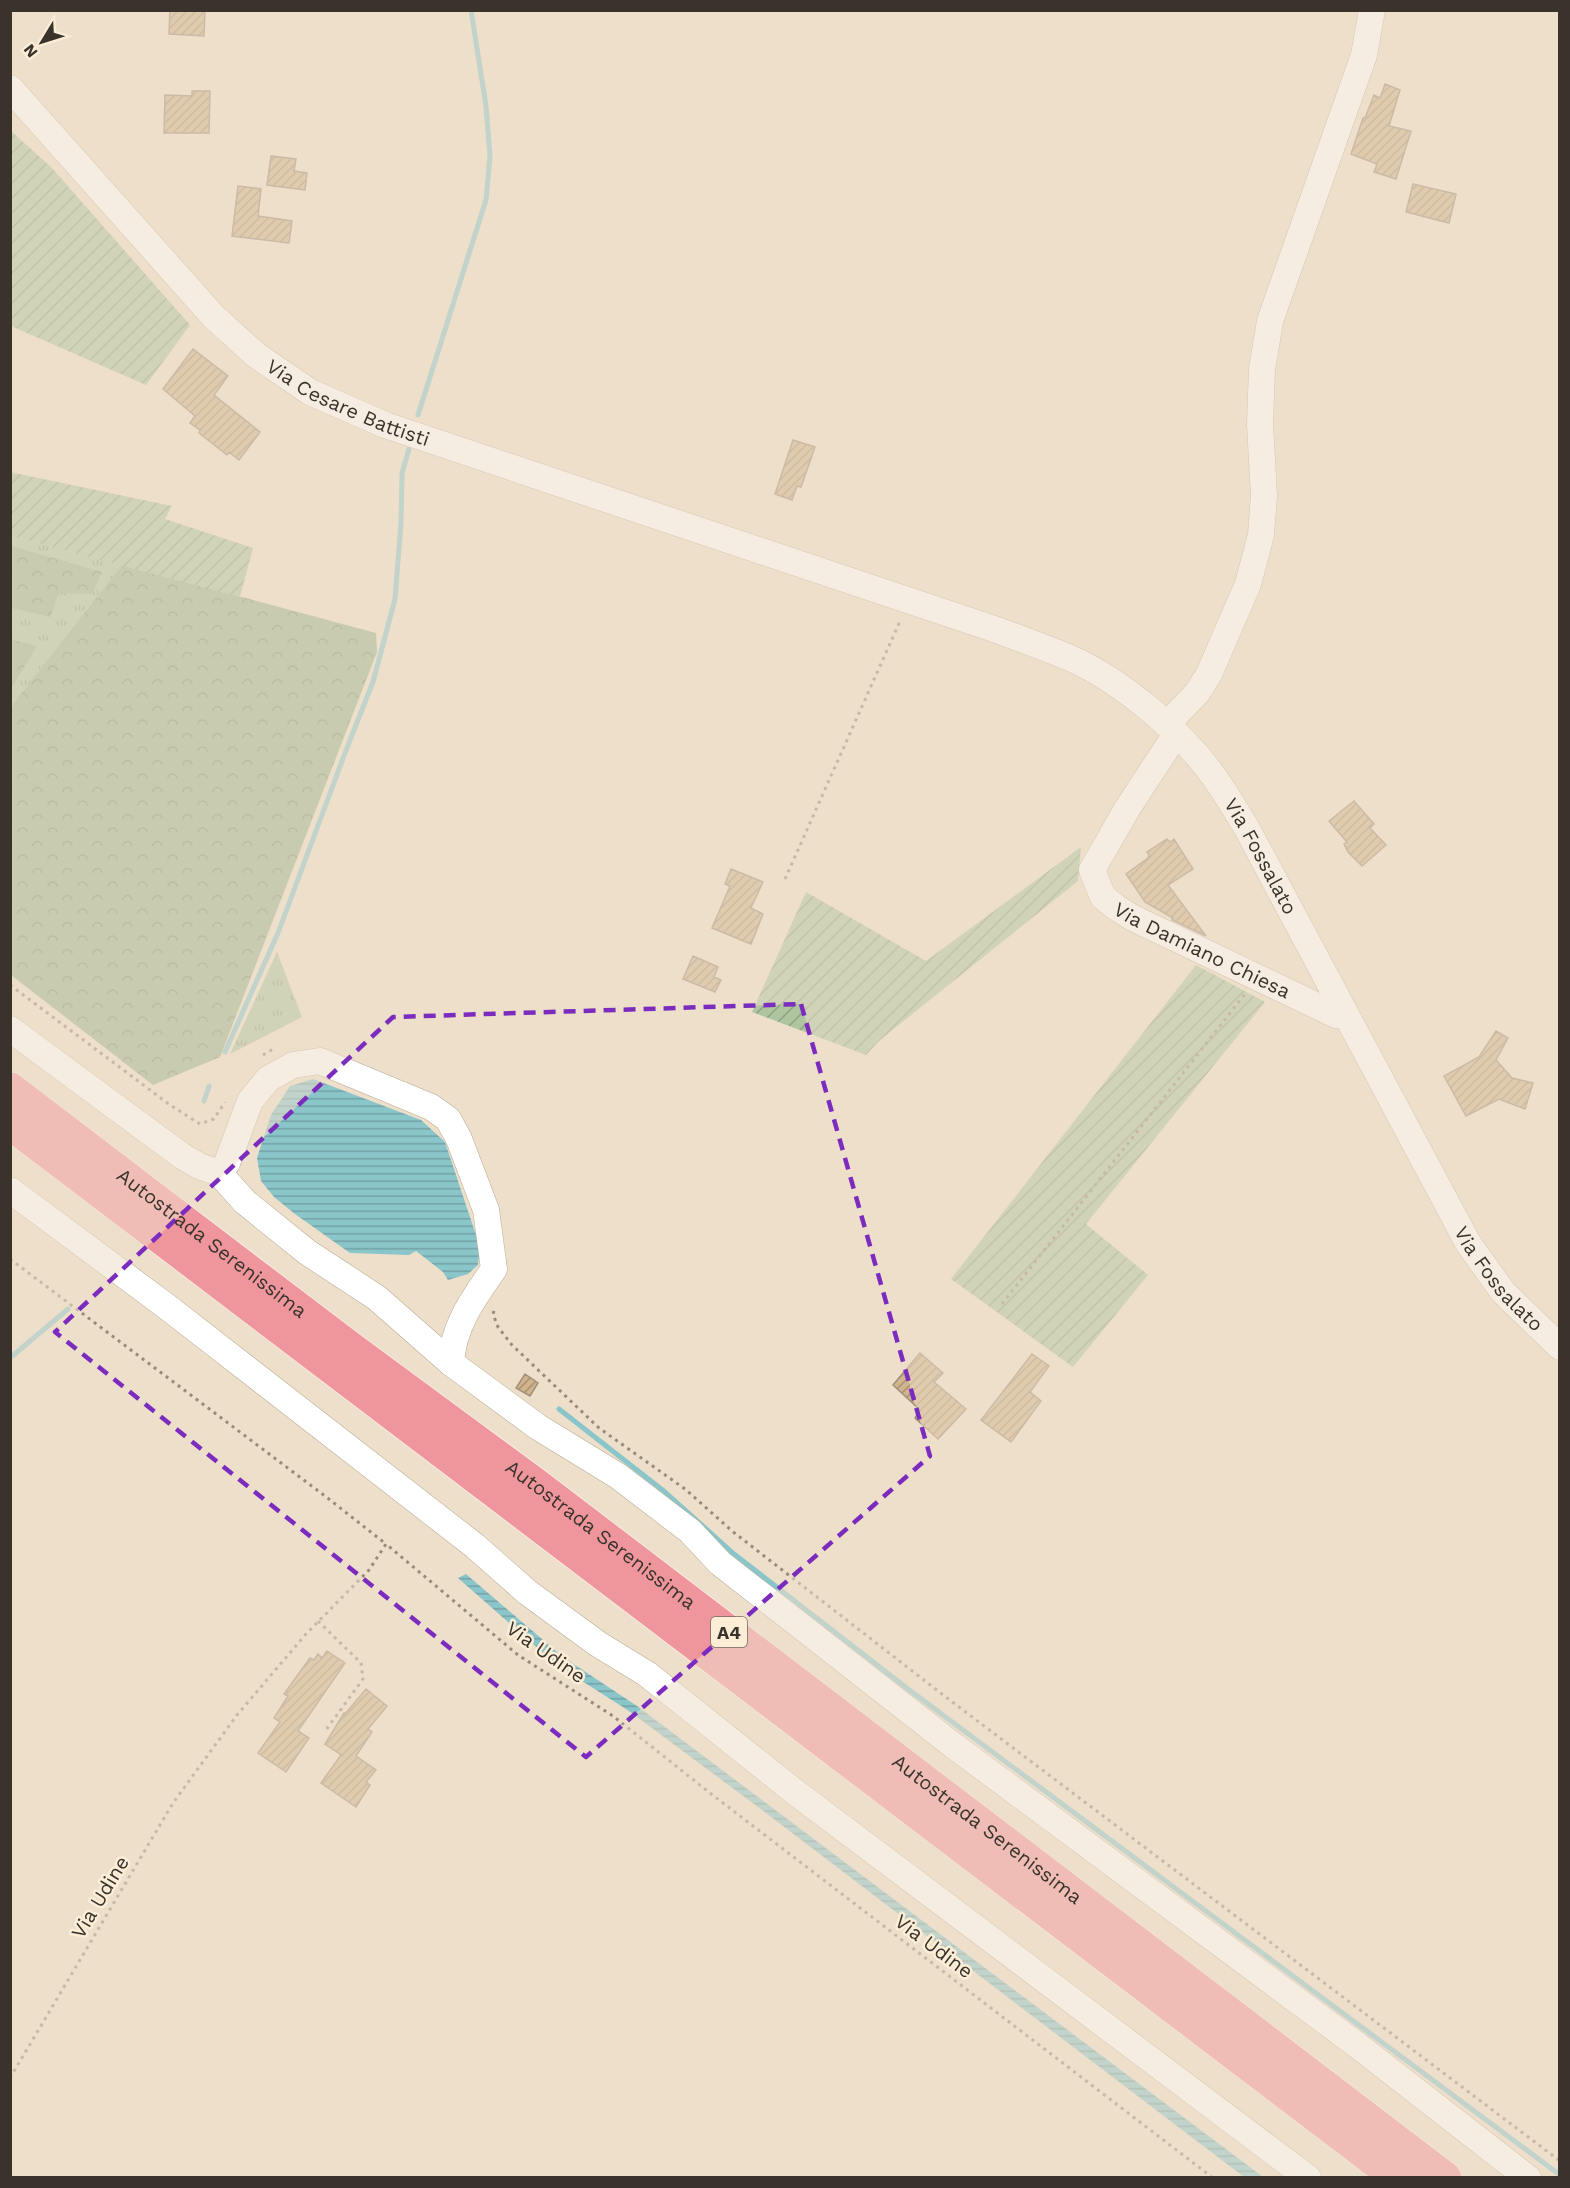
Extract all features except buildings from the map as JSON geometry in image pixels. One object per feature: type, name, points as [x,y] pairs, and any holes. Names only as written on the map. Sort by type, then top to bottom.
[{"type":"highway","name":"Autostrada Serenissima","points":[[10,1089],[350,1348],[535,1484],[1445,2178]]},
{"type":"highway","name":"Autostrada Serenissima","points":[[10,1123],[1398,2178]]},
{"type":"street","points":[[1172,729],[1209,675],[1248,584],[1261,535],[1264,505],[1260,423],[1262,369],[1270,321],[1364,55],[1372,10]]},
{"type":"street","name":"Via Cesare Battisti","points":[[10,88],[214,316],[256,355],[310,392],[385,425],[788,561]]},
{"type":"street","name":"Via Fossalato","points":[[788,561],[997,630],[1071,659],[1115,684],[1172,729],[1216,779],[1246,827],[1468,1243],[1503,1292],[1552,1342],[1560,1347]]},
{"type":"street","name":"Via Damiano Chiesa","points":[[1172,729],[1092,870],[1103,897],[1133,918],[1188,942],[1257,978],[1336,1015],[1344,1011]]},
{"type":"street","points":[[10,1029],[182,1156],[199,1166],[219,1173],[244,1202],[307,1252],[377,1298],[451,1363],[538,1427],[627,1483],[690,1531],[720,1563],[954,1746],[1357,2045],[1528,2178]]},
{"type":"street","points":[[219,1173],[227,1163],[250,1101],[268,1079],[293,1065],[320,1061],[431,1107],[448,1119],[459,1139],[486,1210],[494,1269],[461,1319],[452,1346],[451,1363]]},
{"type":"street","points":[[10,1190],[166,1306],[475,1546],[527,1592],[598,1644],[647,1674],[795,1791],[1308,2178]]},
{"type":"path","points":[[785,879],[909,601]]},
{"type":"path","points":[[1002,1304],[1257,978]]},
{"type":"path","points":[[10,985],[170,1105],[200,1124],[214,1119],[227,1100]]},
{"type":"path","points":[[259,1058],[267,1051],[277,1048]]},
{"type":"path","points":[[10,1259],[386,1544]]},
{"type":"path","points":[[496,1306],[493,1314],[498,1327],[512,1345],[599,1428],[684,1489],[732,1531],[938,1691],[1560,2160]]},
{"type":"path","name":"Via Udine","points":[[10,2078],[173,1803],[237,1715],[318,1621],[369,1570],[386,1544],[518,1654],[613,1716],[1213,2178]]},
{"type":"path","points":[[318,1621],[361,1663],[363,1679],[326,1730]]},
{"type":"highlighted area","points":[[801,1004],[930,1456],[586,1757],[55,1332],[393,1017]]},
{"type":"green space","points":[[11,131],[51,167],[190,325],[146,385],[11,326]]},
{"type":"green space","points":[[10,472],[172,506],[165,519],[253,548],[240,597],[11,536]]},
{"type":"green space","points":[[11,536],[122,565],[11,708]]},
{"type":"green space","points":[[11,546],[102,572],[92,594],[58,593],[51,617],[11,608]]},
{"type":"green space","points":[[122,565],[376,633],[377,652],[220,1057],[153,1085],[11,975],[10,708]]},
{"type":"green space","points":[[10,639],[37,646],[11,689]]},
{"type":"green space","points":[[1081,847],[1078,881],[880,1040],[866,1055],[752,1012],[806,892],[926,961]]},
{"type":"green space","points":[[277,952],[302,1017],[230,1054]]},
{"type":"green space","points":[[1196,965],[1265,1002],[1086,1224],[1148,1275],[1073,1367],[951,1279]]},
{"type":"water","points":[[313,1079],[421,1120],[445,1142],[480,1247],[478,1265],[468,1274],[448,1280],[443,1272],[416,1251],[409,1255],[350,1253],[295,1214],[274,1197],[261,1181],[257,1158],[271,1115],[290,1086]]},
{"type":"water","points":[[466,1574],[563,1657],[637,1706],[1263,2177],[1244,2177],[754,1804],[629,1711],[557,1665],[458,1578]]},
{"type":"waterway","points":[[418,415],[486,200],[490,156],[486,106],[471,10]]},
{"type":"waterway","points":[[225,1052],[278,933],[373,682],[395,599],[402,473],[409,449]]},
{"type":"waterway","points":[[204,1101],[209,1086]]},
{"type":"waterway","points":[[10,1358],[68,1309]]},
{"type":"waterway","points":[[559,1409],[665,1492],[734,1554],[908,1689],[1560,2175]]}]
